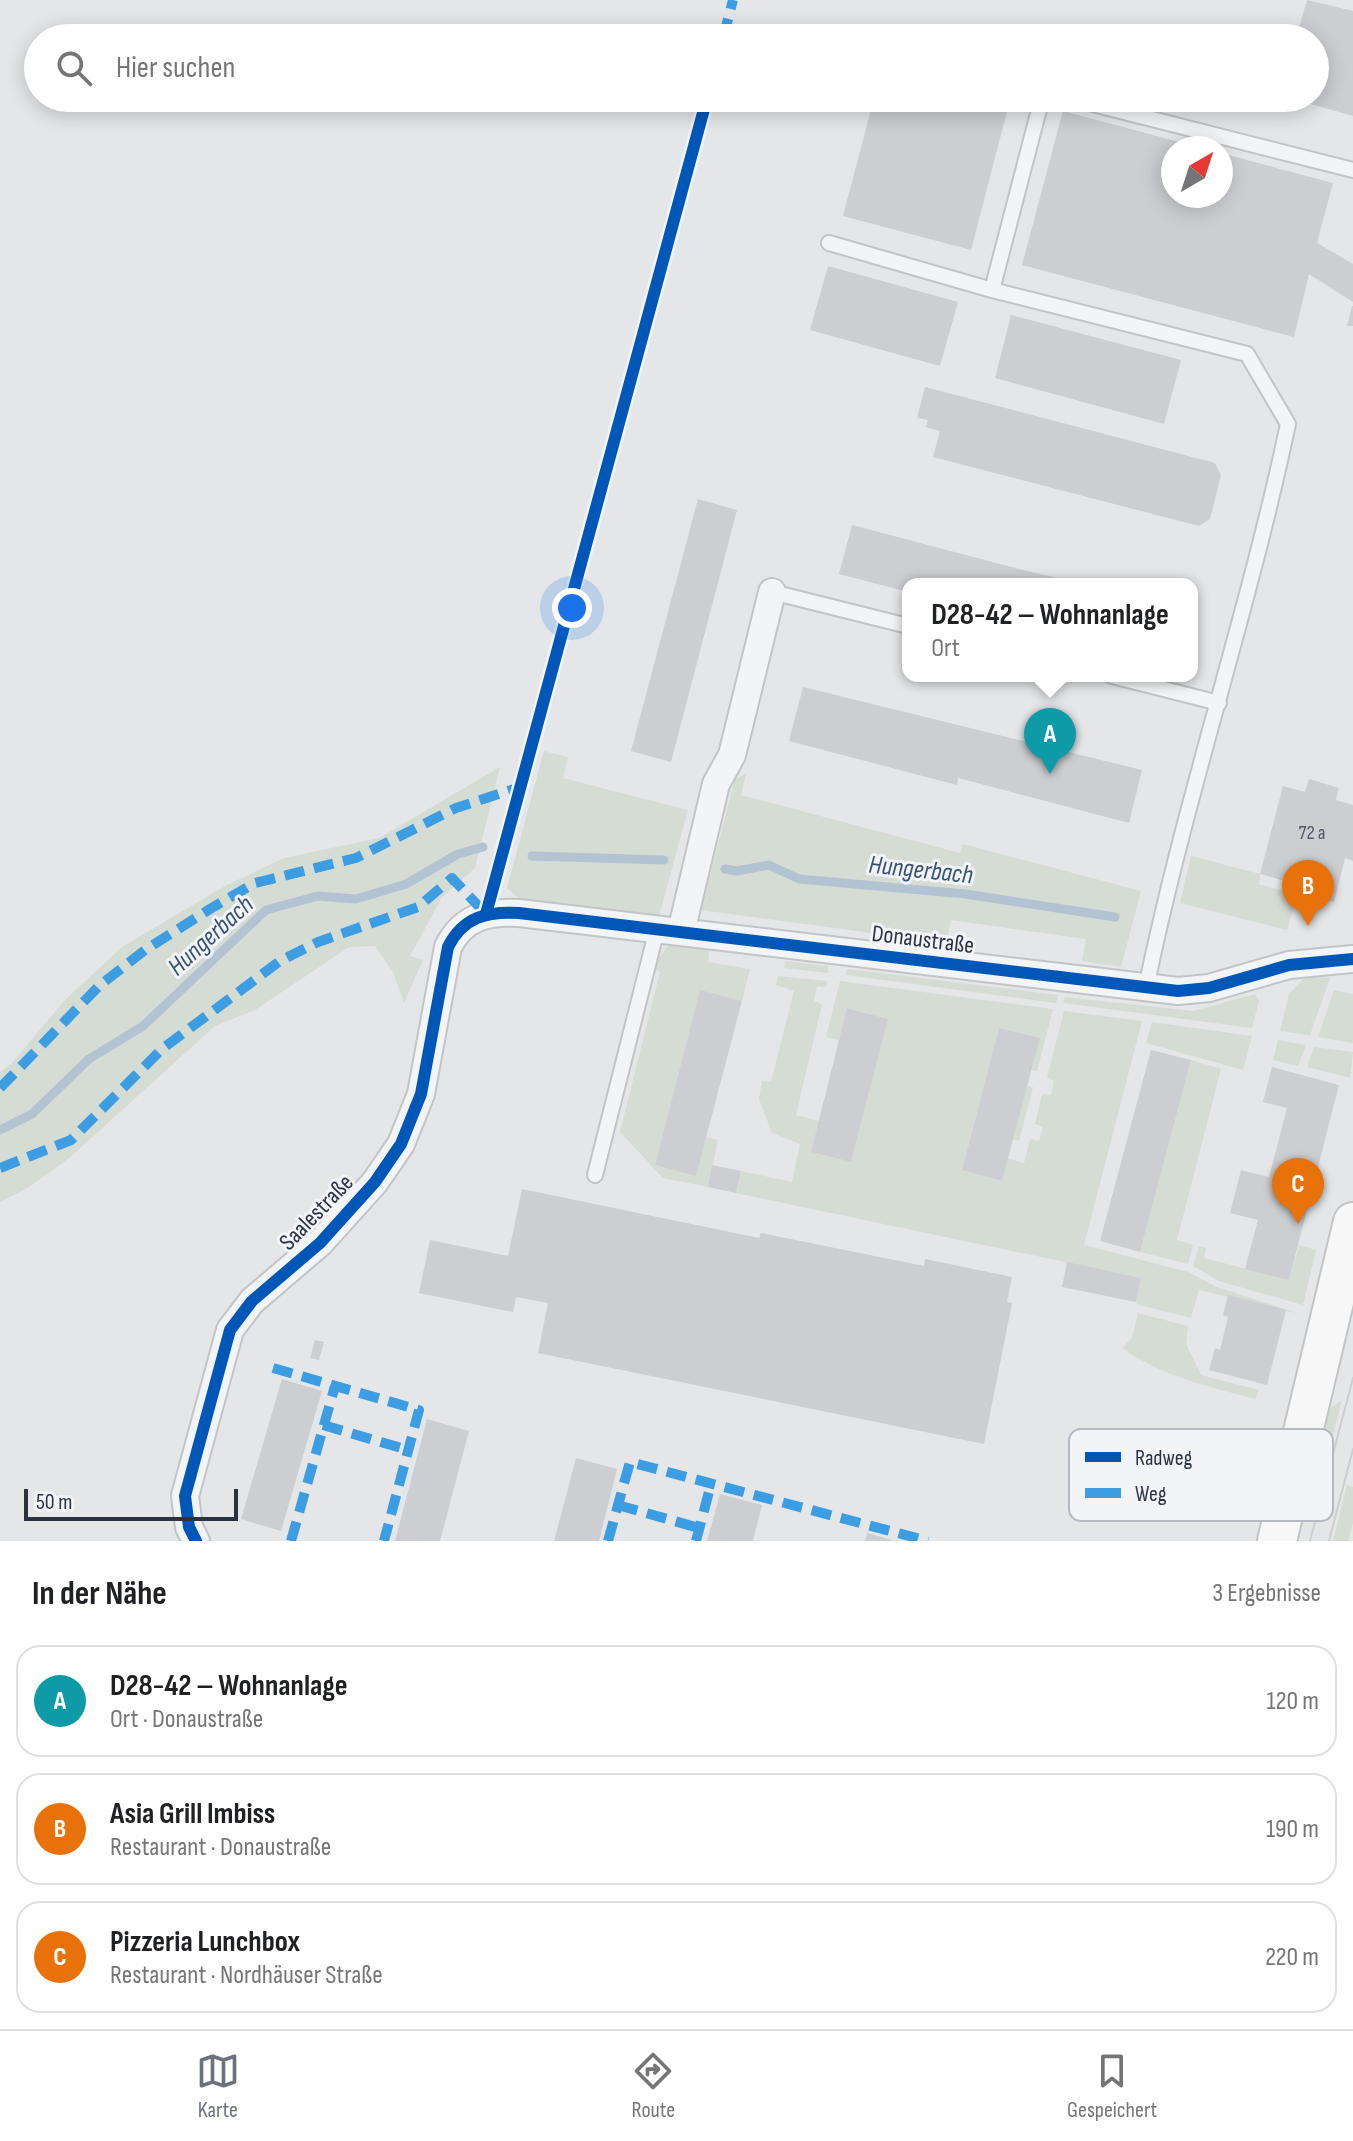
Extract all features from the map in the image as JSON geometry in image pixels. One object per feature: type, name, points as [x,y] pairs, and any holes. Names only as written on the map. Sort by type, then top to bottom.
[{"type":"main road","points":[[1304,1429],[1353,1222]]},
{"type":"main road","points":[[1277,1541],[1282,1521]]},
{"type":"street","points":[[669,931],[716,784],[732,755],[772,592]]},
{"type":"street","name":"Donaustraße","points":[[486,914],[519,913],[1146,988],[1196,991],[1289,965],[1353,959]]},
{"type":"street","name":"Saalestraße","points":[[196,1541],[189,1527],[185,1496],[230,1330],[252,1301],[320,1243],[375,1182],[395,1153],[410,1128],[421,1094],[448,947],[464,924],[486,914]]},
{"type":"lane","points":[[992,290],[1038,112]]},
{"type":"lane","points":[[1124,112],[1353,170]]},
{"type":"lane","points":[[829,243],[992,290],[1247,354],[1288,424],[1219,703],[1168,883],[1146,988]]},
{"type":"lane","points":[[772,592],[902,624]]},
{"type":"lane","points":[[1136,682],[1219,703]]},
{"type":"lane","points":[[595,1175],[669,931]]},
{"type":"shaded area","points":[[544,751],[568,757],[563,778],[688,810],[659,916],[523,902],[507,888]]},
{"type":"shaded area","points":[[500,767],[475,868],[442,897],[410,956],[423,960],[404,1003],[393,972],[375,946],[349,947],[255,1010],[215,1026],[68,1159],[29,1187],[0,1202],[0,1072],[11,1064],[65,1000],[122,947],[225,886],[284,858],[379,838]]},
{"type":"shaded area","points":[[746,774],[741,795],[960,853],[963,844],[1141,891],[1121,967],[1082,961],[1086,939],[951,920],[946,943],[701,910],[735,779]]},
{"type":"shaded area","points":[[1191,856],[1260,874],[1259,884],[1297,895],[1287,930],[1180,903]]},
{"type":"shaded area","points":[[670,944],[709,950],[708,962],[750,969],[742,1001],[700,991],[655,1165],[696,1176],[706,1137],[718,1140],[708,1187],[663,1178],[620,1132],[660,972],[655,969],[658,959]]},
{"type":"shaded area","points":[[785,961],[828,966],[828,973],[784,968]]},
{"type":"shaded area","points":[[847,969],[1058,995],[1056,1003],[846,975]]},
{"type":"shaded area","points":[[778,976],[827,981],[826,987],[817,986],[814,1001],[822,1004],[796,1115],[819,1121],[811,1152],[851,1162],[888,1019],[848,1008],[839,1040],[826,1037],[840,981],[1053,1009],[1037,1071],[1032,1070],[1039,1038],[999,1028],[962,1170],[1002,1181],[1008,1158],[1024,1163],[1030,1139],[1039,1141],[1043,1127],[1035,1124],[1042,1094],[1051,1095],[1054,1081],[1047,1078],[1064,1011],[1142,1021],[1084,1245],[1188,1272],[1217,1287],[1300,1314],[1199,1290],[1191,1318],[1139,1305],[1136,1302],[1141,1278],[736,1193],[741,1171],[792,1182],[800,1144],[772,1133],[759,1099],[762,1081],[771,1082],[794,991],[776,985]]},
{"type":"shaded area","points":[[1305,977],[1330,978],[1310,1035],[1280,1031],[1289,994]]},
{"type":"shaded area","points":[[1334,990],[1353,994],[1353,1043],[1318,1037]]},
{"type":"shaded area","points":[[1255,994],[1259,1001],[1252,1028],[1063,1003],[1065,997],[1193,1011]]},
{"type":"shaded area","points":[[1152,1022],[1252,1036],[1243,1070],[1146,1043]]},
{"type":"shaded area","points":[[1278,1040],[1306,1045],[1298,1066],[1273,1060]]},
{"type":"shaded area","points":[[1314,1047],[1353,1052],[1350,1078],[1307,1067]]},
{"type":"shaded area","points":[[1191,1060],[1221,1069],[1177,1240],[1193,1245],[1188,1264],[1140,1252]]},
{"type":"shaded area","points":[[1027,1086],[1033,1087],[1019,1141],[1013,1139]]},
{"type":"shaded area","points":[[1299,1245],[1316,1250],[1303,1305],[1219,1281],[1193,1266],[1199,1246],[1206,1248],[1204,1258],[1289,1280]]},
{"type":"shaded area","points":[[1138,1313],[1188,1326],[1186,1344],[1201,1375],[1259,1390],[1255,1399],[1170,1373],[1122,1348],[1132,1338]]},
{"type":"shaded area","points":[[1342,1400],[1333,1434],[1333,1429],[1320,1429],[1324,1413]]},
{"type":"shaded area","points":[[1347,1485],[1353,1487],[1353,1523],[1348,1541],[1333,1541]]},
{"type":"building","points":[[1307,0],[1353,11],[1353,116],[1329,109],[1329,24],[1300,24]]},
{"type":"building","points":[[870,112],[1007,112],[971,250],[843,216]]},
{"type":"building","points":[[1063,112],[1161,137],[1161,208],[1233,208],[1233,156],[1333,183],[1317,243],[1353,264],[1353,302],[1309,274],[1294,337],[1022,265]]},
{"type":"building","points":[[828,266],[958,302],[940,366],[810,330]]},
{"type":"building","points":[[1352,306],[1353,326],[1347,326]]},
{"type":"building","points":[[1011,315],[1181,360],[1164,424],[995,378]]},
{"type":"building","points":[[925,387],[1215,463],[1221,475],[1210,519],[1199,526],[933,457],[940,431],[926,427],[928,420],[917,418]]},
{"type":"building","points":[[698,499],[737,510],[671,762],[631,751]]},
{"type":"building","points":[[852,525],[1057,578],[902,578],[902,590],[839,574]]},
{"type":"building","points":[[803,687],[1142,770],[1129,823],[958,778],[957,785],[789,741]]},
{"type":"building","points":[[1309,779],[1339,788],[1336,800],[1353,805],[1353,861],[1345,858],[1334,902],[1298,892],[1300,885],[1260,874],[1283,786],[1305,792]]},
{"type":"building","points":[[700,990],[742,1001],[696,1176],[655,1165]]},
{"type":"building","points":[[847,1008],[888,1019],[851,1162],[811,1152]]},
{"type":"building","points":[[999,1028],[1040,1038],[1002,1181],[962,1170]]},
{"type":"building","points":[[1151,1050],[1191,1060],[1140,1252],[1100,1241]]},
{"type":"building","points":[[1272,1067],[1339,1085],[1289,1280],[1245,1269],[1258,1220],[1230,1213],[1241,1170],[1269,1177],[1287,1108],[1263,1102]]},
{"type":"building","points":[[712,1165],[741,1171],[736,1193],[708,1187]]},
{"type":"building","points":[[522,1189],[759,1238],[761,1233],[924,1266],[925,1259],[1012,1277],[1007,1302],[1012,1303],[984,1444],[538,1353],[548,1303],[516,1297],[513,1312],[419,1293],[430,1240],[508,1256]]},
{"type":"building","points":[[1067,1262],[1141,1278],[1136,1302],[1062,1287]]},
{"type":"building","points":[[1228,1295],[1286,1310],[1267,1385],[1209,1370],[1215,1348],[1220,1350],[1228,1317],[1223,1315]]},
{"type":"building","points":[[315,1340],[324,1342],[319,1360],[310,1358]]},
{"type":"building","points":[[282,1379],[322,1391],[281,1531],[241,1519]]},
{"type":"building","points":[[427,1419],[469,1431],[440,1541],[395,1541]]},
{"type":"building","points":[[576,1458],[617,1469],[599,1541],[554,1541]]},
{"type":"building","points":[[720,1494],[762,1505],[753,1541],[707,1541]]},
{"type":"building","points":[[867,1533],[892,1540],[892,1541],[865,1541]]},
{"type":"waterway","name":"Hungerbach","points":[[0,1130],[32,1114],[89,1059],[143,1026],[266,910],[318,896],[356,899],[406,884],[458,854],[483,847]]},
{"type":"waterway","name":"Hungerbach","points":[[532,856],[664,860]]},
{"type":"waterway","name":"Hungerbach","points":[[725,869],[737,871],[769,865],[799,879],[965,894],[1115,917]]},
{"type":"tram line","points":[[1333,1454],[1353,1378]]},
{"type":"tram line","points":[[1329,1541],[1353,1449]]},
{"type":"tram line","points":[[1310,1541],[1315,1521]]},
{"type":"marked path","points":[[727,24],[733,0]]},
{"type":"marked path","points":[[0,1088],[99,986],[145,950],[210,909],[255,883],[356,858],[456,808],[520,787]]},
{"type":"marked path","points":[[0,1168],[71,1140],[162,1049],[280,961],[318,942],[418,907],[452,878],[486,914]]},
{"type":"marked path","points":[[273,1368],[419,1410],[384,1541]]},
{"type":"marked path","points":[[291,1541],[335,1386]]},
{"type":"marked path","points":[[323,1425],[408,1450]]},
{"type":"marked path","points":[[608,1541],[630,1462],[928,1541]]},
{"type":"marked path","points":[[696,1541],[711,1484]]},
{"type":"marked path","points":[[618,1505],[699,1528]]},
{"type":"cycle path","points":[[486,914],[703,112]]},
{"type":"cycle path","points":[[196,1541],[189,1527],[185,1496],[230,1330],[252,1301],[320,1243],[375,1182],[401,1144],[421,1094],[448,947],[461,929],[477,918],[497,913],[519,913],[1178,991],[1209,988],[1289,965],[1353,959]]},
{"type":"place","name":"D28-42 – Wohnanlage","points":[[1050,774]]},
{"type":"place","name":"Asia Grill Imbiss","points":[[1308,926]]},
{"type":"place","name":"Pizzeria Lunchbox","points":[[1298,1224]]}]
